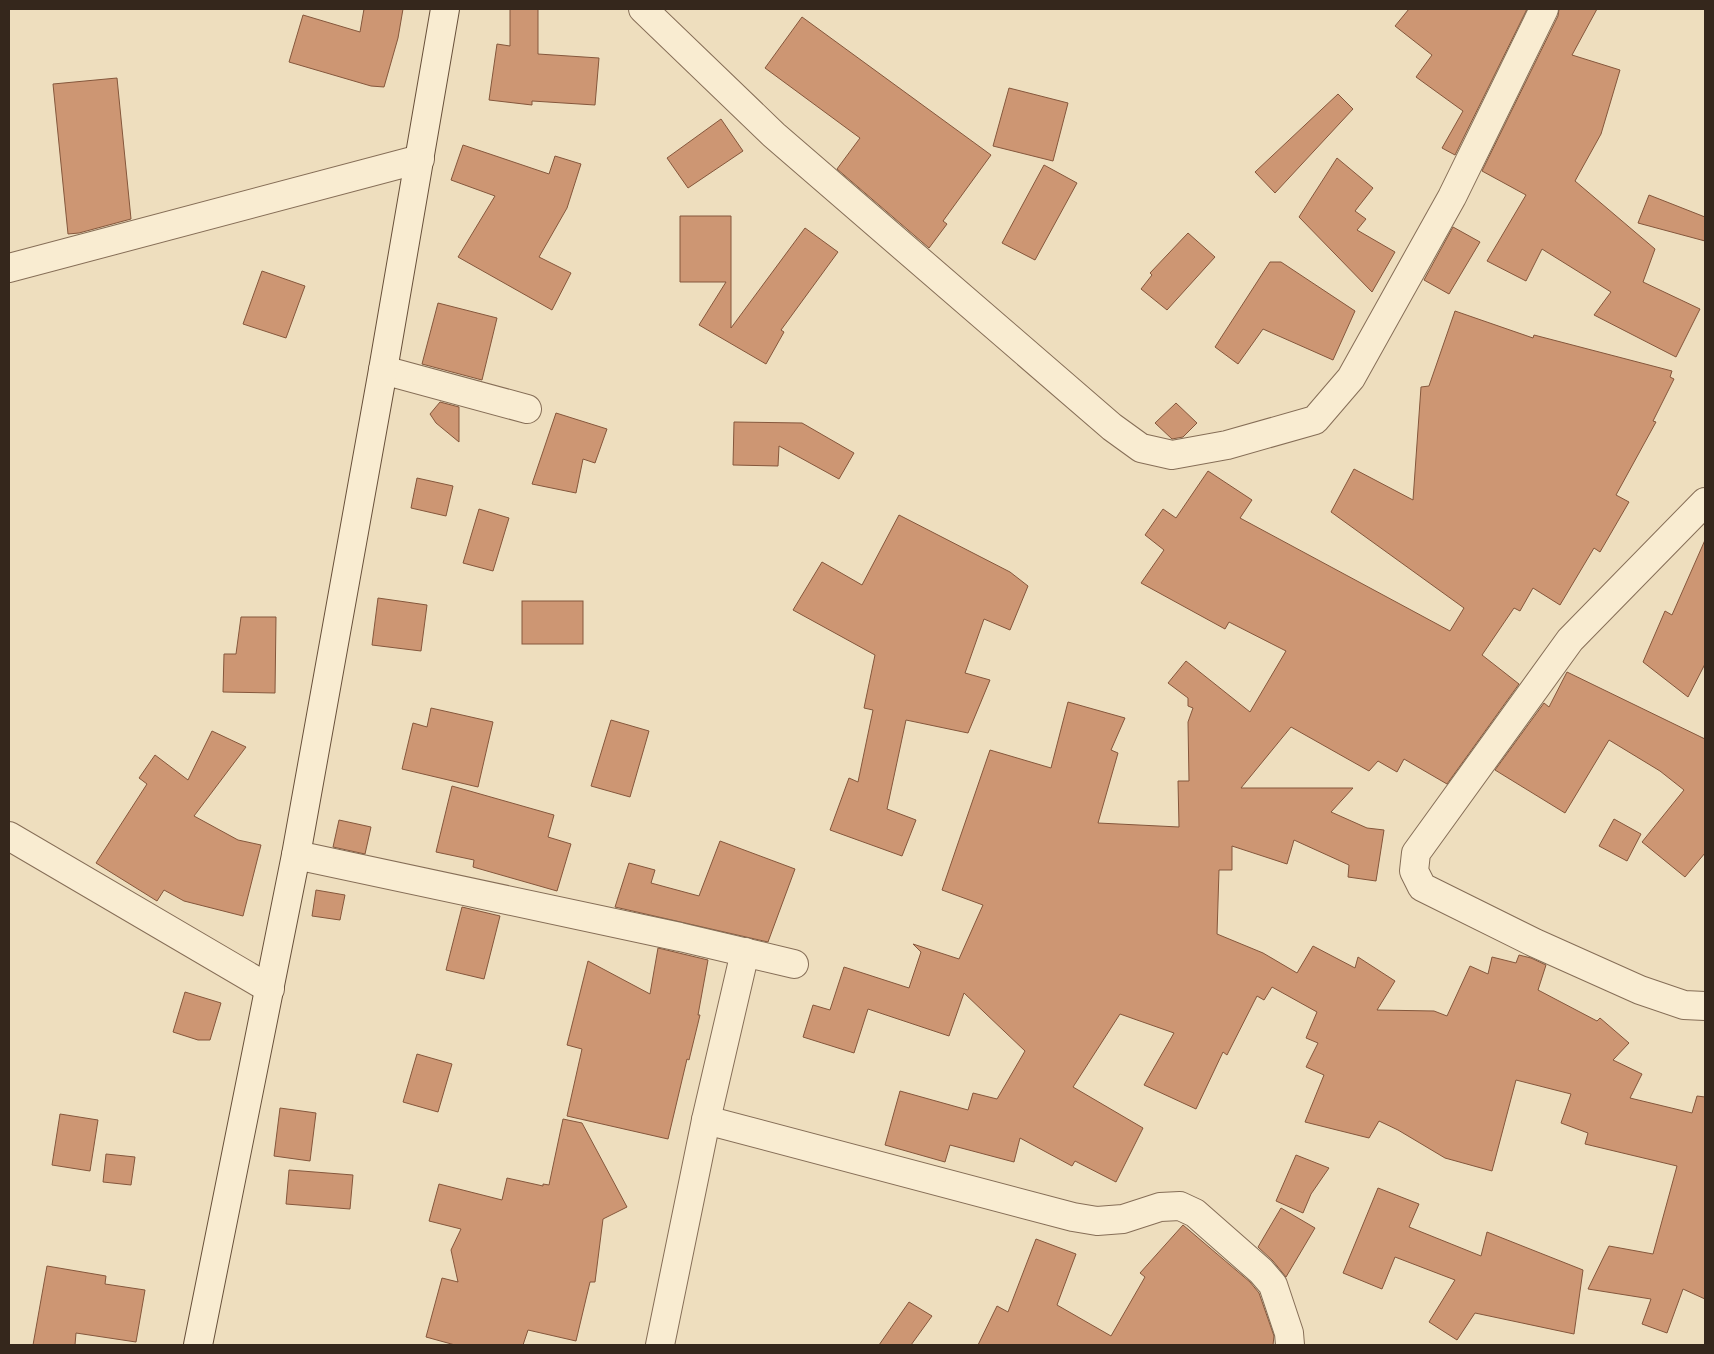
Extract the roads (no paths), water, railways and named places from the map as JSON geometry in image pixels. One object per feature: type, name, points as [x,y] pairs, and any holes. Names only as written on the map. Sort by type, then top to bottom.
[{"type":"street","points":[[198,1345],[296,855],[383,370],[445,9]]},
{"type":"street","points":[[643,9],[774,135],[1112,427],[1141,448],[1172,455],[1227,445],[1315,420],[1351,378],[1452,196],[1544,9]]},
{"type":"street","points":[[9,268],[420,159]]},
{"type":"street","points":[[383,370],[527,409]]},
{"type":"street","points":[[1705,502],[1570,640],[1416,853],[1414,871],[1422,887],[1535,943],[1640,990],[1684,1005],[1705,1006]]},
{"type":"street","points":[[9,836],[270,989]]},
{"type":"street","points":[[296,855],[680,936],[794,964]]},
{"type":"street","points":[[660,1345],[706,1120],[745,952]]},
{"type":"street","points":[[706,1120],[1073,1217],[1097,1221],[1123,1219],[1160,1207],[1180,1206],[1195,1213],[1261,1271],[1273,1285],[1290,1333],[1290,1345]]}]
